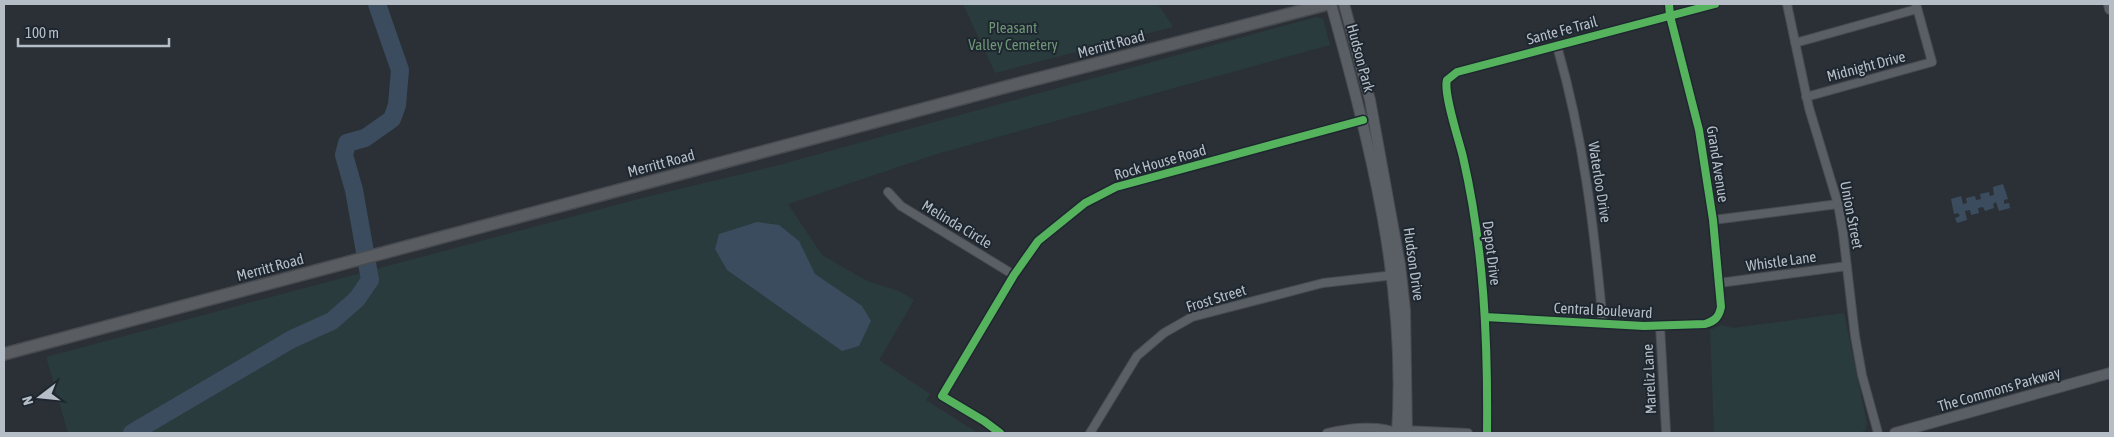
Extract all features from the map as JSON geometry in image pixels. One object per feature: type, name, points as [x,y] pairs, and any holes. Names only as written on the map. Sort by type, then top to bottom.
[{"type":"main road","name":"Merritt Road","points":[[4,354],[1003,87],[1329,4]]},
{"type":"street","name":"Hudson Park","points":[[1329,4],[1363,120]]},
{"type":"street","name":"Hudson Park","points":[[1344,4],[1370,100]]},
{"type":"street","name":"Grand Avenue","points":[[1664,4],[1670,16]]},
{"type":"street","name":"Grand Avenue","points":[[1669,4],[1670,16],[1699,130],[1713,220],[1721,307],[1717,318]]},
{"type":"street","name":"Sante Fe Trail","points":[[1447,80],[1457,72],[1714,4]]},
{"type":"street","name":"Union Street","points":[[1787,4],[1806,96],[1838,204],[1855,336],[1862,375],[1878,433]]},
{"type":"street","points":[[2109,4],[2110,9]]},
{"type":"street","points":[[1795,43],[1917,6]]},
{"type":"street","name":"Midnight Drive","points":[[1806,96],[1932,62],[1917,6]]},
{"type":"street","name":"Waterloo Drive","points":[[1557,46],[1578,129],[1588,182],[1603,324]]},
{"type":"street","name":"Depot Drive","points":[[1447,80],[1446,90],[1466,171],[1474,218],[1486,317],[1487,433]]},
{"type":"street","name":"Hudson Drive","points":[[1370,100],[1396,274]]},
{"type":"street","name":"Hudson Drive","points":[[1363,120],[1405,310],[1401,432]]},
{"type":"street","name":"Rock House Road","points":[[1000,433],[984,421],[942,396],[1014,275],[1038,241],[1062,220],[1085,202],[1116,187],[1363,120]]},
{"type":"street","name":"Melinda Circle","points":[[888,192],[901,206],[1014,275]]},
{"type":"street","points":[[1713,220],[1838,204]]},
{"type":"street","name":"Whistle Lane","points":[[1719,283],[1847,266]]},
{"type":"street","name":"Frost Street","points":[[1090,433],[1137,356],[1164,333],[1192,317],[1323,283],[1396,274]]},
{"type":"street","name":"Central Boulevard","points":[[1486,317],[1660,326],[1705,324],[1717,318]]},
{"type":"street","name":"Mareliz Lane","points":[[1660,326],[1666,431]]},
{"type":"street","name":"The Commons Parkway","points":[[1895,433],[2110,373]]},
{"type":"street","points":[[1327,433],[1368,428],[1401,432],[1468,433]]},
{"type":"green space","name":"Pleasant Valley Cemetery","points":[[963,4],[1158,4],[1173,27],[995,73]]},
{"type":"green space","points":[[1316,17],[1323,19],[1330,45],[940,153],[788,204],[822,255],[867,281],[899,291],[914,300],[879,360],[930,394],[926,400],[978,433],[68,433],[46,357],[650,196],[775,166]]},
{"type":"green space","points":[[1844,313],[1867,424],[1865,431],[1858,433],[1714,433],[1710,330],[1721,325],[1733,328]]},
{"type":"water","points":[[2003,184],[2008,199],[2004,200],[2004,204],[2009,203],[2010,208],[1999,211],[1996,202],[1993,204],[1994,208],[1985,211],[1983,207],[1978,208],[1979,213],[1971,215],[1970,210],[1965,211],[1967,220],[1957,223],[1955,218],[1960,216],[1958,213],[1954,214],[1951,199],[1961,196],[1963,204],[1967,203],[1966,198],[1975,196],[1976,200],[1981,199],[1980,194],[1989,192],[1990,196],[1994,195],[1993,187]]},
{"type":"water","points":[[757,222],[779,225],[799,241],[815,274],[862,306],[871,321],[859,346],[842,351],[727,270],[715,249],[719,234]]},
{"type":"waterway","points":[[132,433],[292,339],[332,321],[357,299],[370,280],[354,190],[344,155],[347,143],[365,138],[392,119],[397,105],[400,70],[377,4]]},
{"type":"cycle path","points":[[1485,317],[1644,326],[1705,324],[1718,316],[1721,307],[1713,220],[1699,130],[1670,16],[1669,4]]},
{"type":"cycle path","points":[[1487,433],[1487,364],[1480,260],[1470,191],[1449,106],[1447,80],[1457,72],[1715,4]]},
{"type":"cycle path","points":[[1000,433],[984,421],[942,396],[1014,275],[1038,241],[1085,203],[1116,187],[1363,120]]}]
